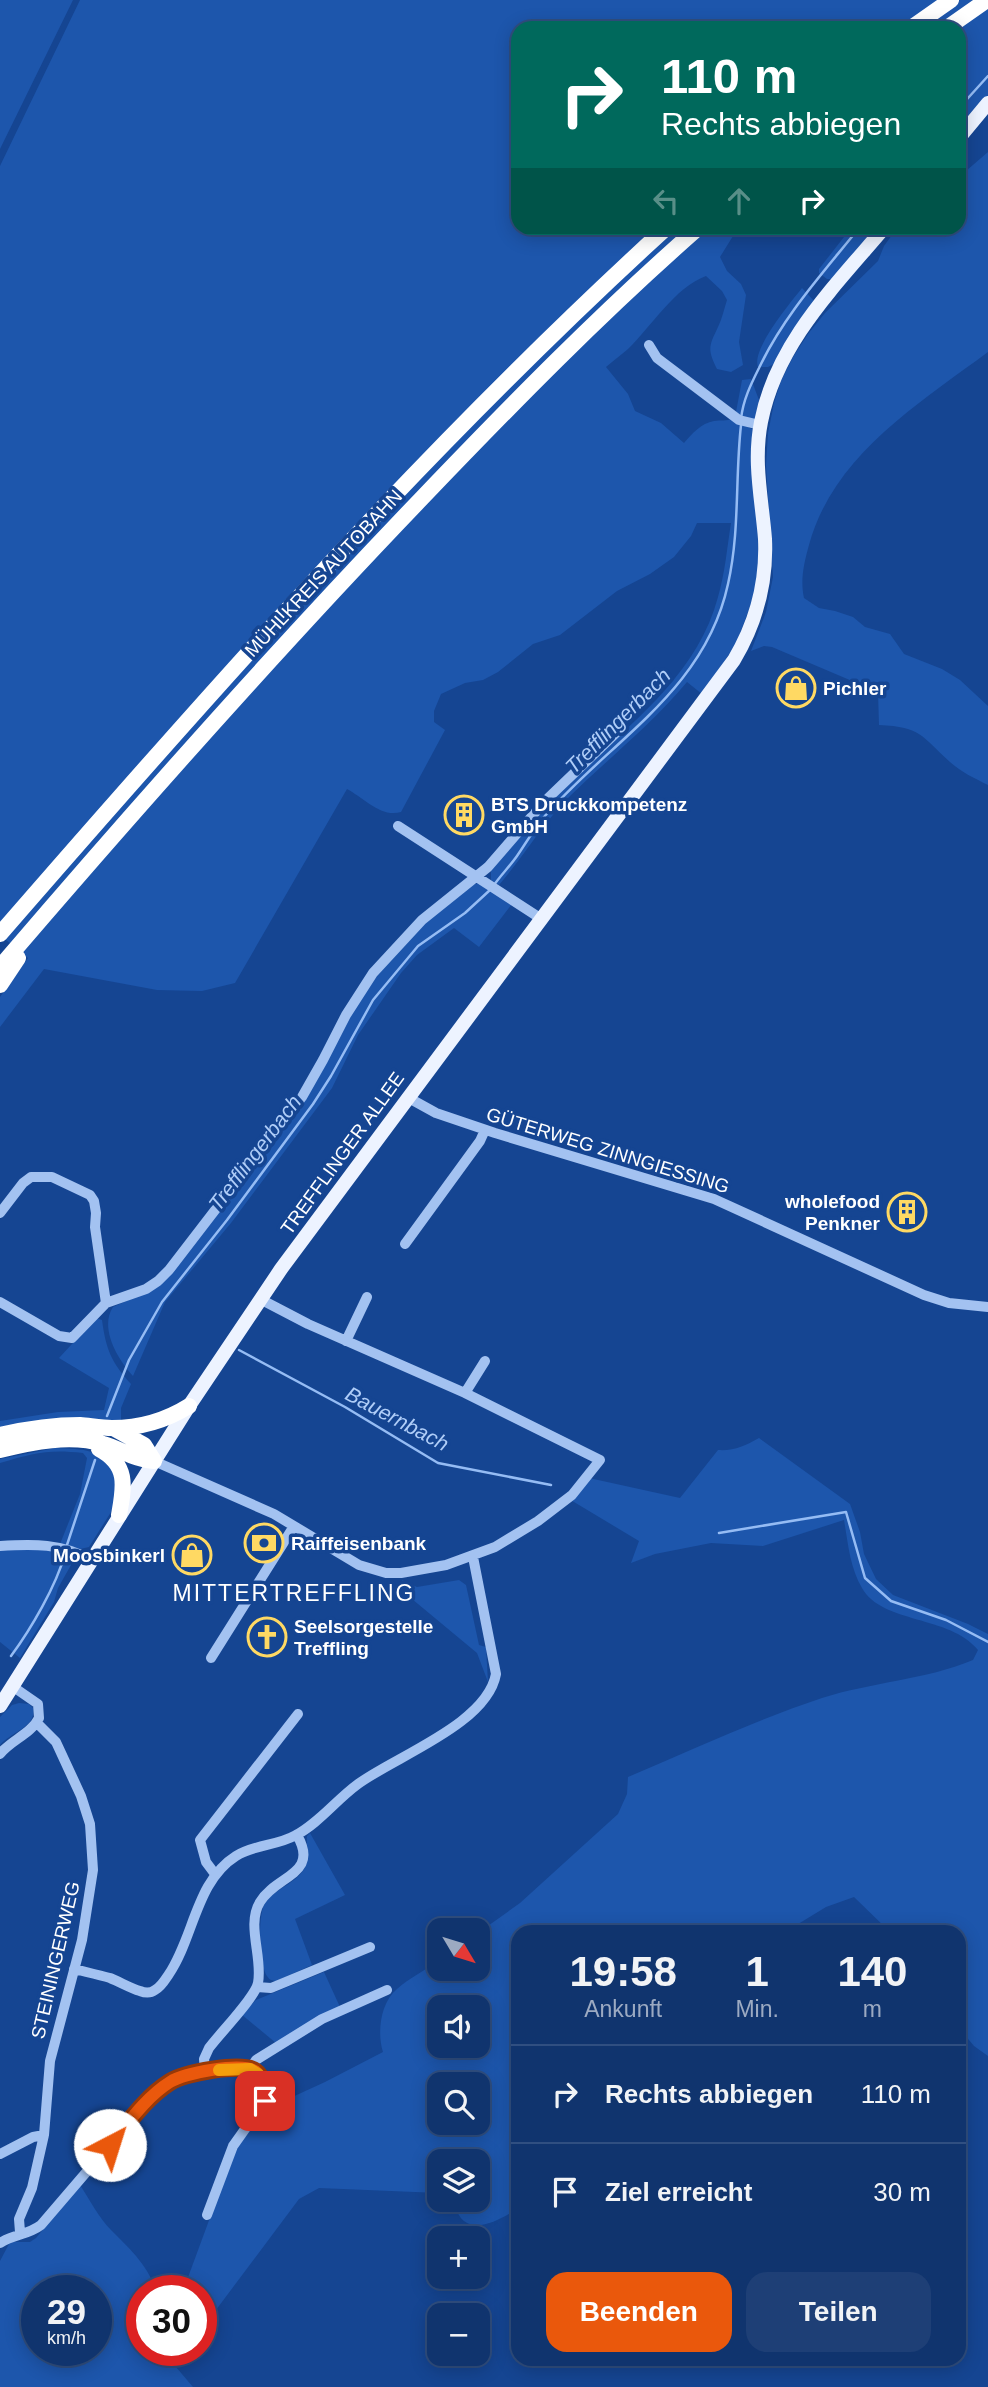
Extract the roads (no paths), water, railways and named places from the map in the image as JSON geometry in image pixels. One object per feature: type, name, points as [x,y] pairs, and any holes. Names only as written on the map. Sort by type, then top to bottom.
[{"type":"highway","points":[[921,21],[951,0]]},
{"type":"highway","points":[[957,21],[988,0]]},
{"type":"highway","name":"MÜHLKREIS AUTOBAHN","points":[[0,934],[173,736],[336,559],[531,356],[659,235]]},
{"type":"highway","name":"MÜHLKREIS AUTOBAHN","points":[[0,967],[168,774],[397,525],[564,353],[690,235]]},
{"type":"highway","points":[[0,985],[47,911]]},
{"type":"highway","points":[[0,1435],[55,1426],[145,1426],[189,1406]]},
{"type":"highway","points":[[112,1428],[144,1445],[154,1461]]},
{"type":"highway","points":[[0,1450],[47,1441],[90,1441],[141,1461],[154,1461]]},
{"type":"highway","points":[[74,1441],[110,1455],[120,1468],[124,1488],[119,1515]]},
{"type":"main road","points":[[966,130],[988,103]]},
{"type":"main road","name":"TREFFLINGER ALLEE","points":[[0,1706],[119,1515],[260,1299],[321,1213],[410,1099],[540,918],[720,681],[744,644],[755,615],[764,578],[765,539],[756,424],[789,346],[878,235]]},
{"type":"street","points":[[649,345],[657,358],[740,420],[756,424]]},
{"type":"street","points":[[0,1302],[59,1336],[72,1338],[106,1303],[146,1289],[158,1281],[302,1097],[345,1015],[373,973],[413,928],[480,879],[555,790],[615,733]]},
{"type":"street","points":[[398,826],[540,918]]},
{"type":"street","name":"GÜTERWEG ZINNGIESSING","points":[[410,1099],[436,1113],[485,1130],[705,1196],[924,1295],[949,1303],[988,1307]]},
{"type":"street","points":[[405,1244],[480,1141],[485,1130]]},
{"type":"street","points":[[0,1213],[30,1177],[52,1177],[90,1195],[96,1213],[106,1303]]},
{"type":"street","points":[[346,1341],[367,1297]]},
{"type":"street","points":[[154,1461],[253,1504],[359,1564],[386,1573],[419,1570],[472,1557],[510,1538],[572,1495],[600,1460],[465,1393],[346,1341],[260,1299]]},
{"type":"street","points":[[465,1393],[485,1361]]},
{"type":"street","points":[[211,1658],[294,1526]]},
{"type":"street","points":[[0,1546],[39,1544],[76,1552],[91,1560]]},
{"type":"street","points":[[74,1969],[109,1978],[140,1991],[149,1993],[157,1990],[183,1948],[215,1874],[235,1856],[251,1848],[283,1842],[297,1835],[357,1785],[440,1735],[472,1712],[485,1698],[496,1674],[472,1557]]},
{"type":"street","name":"STEININGERWEG","points":[[12,1686],[38,1704],[40,1714],[37,1723],[61,1750],[81,1796],[92,1838],[92,1889],[49,2066],[44,2135],[32,2188],[19,2219],[20,2232]]},
{"type":"street","points":[[215,1874],[206,1863],[200,1840],[298,1714]]},
{"type":"street","points":[[0,1754],[7,1745],[37,1723]]},
{"type":"street","points":[[205,2071],[204,2059],[209,2048],[257,1987],[259,1972],[256,1911],[268,1892],[301,1865],[304,1851],[297,1835]]},
{"type":"street","points":[[257,1987],[271,1988],[370,1947]]},
{"type":"street","points":[[250,2069],[256,2060],[322,2019],[387,1990]]},
{"type":"street","points":[[0,2242],[20,2232],[32,2232],[41,2225],[153,2096],[171,2082],[205,2071],[250,2069],[260,2076],[264,2085],[265,2101],[233,2146],[207,2216]]},
{"type":"street","points":[[0,2154],[33,2137],[44,2135]]},
{"type":"waterway","name":"Trefflingerbach","points":[[966,100],[988,76]]},
{"type":"waterway","name":"Trefflingerbach","points":[[741,419],[750,386],[780,330],[853,235]]},
{"type":"waterway","name":"Trefflingerbach","points":[[494,885],[544,817],[652,712],[699,655],[716,622],[732,564],[741,425]]},
{"type":"waterway","name":"Trefflingerbach","points":[[107,1416],[129,1360],[162,1302],[313,1104],[373,1000],[418,946],[465,913],[490,890]]},
{"type":"waterway","name":"Bauernbach","points":[[239,1350],[345,1407],[438,1463],[551,1485]]},
{"type":"waterway","name":"Trefflingerbach","points":[[66,1548],[95,1460]]},
{"type":"waterway","points":[[719,1533],[846,1512],[865,1578],[891,1601],[946,1620],[988,1642]]},
{"type":"waterway","name":"Trefflingerbach","points":[[11,1656],[42,1607],[65,1554]]},
{"type":"place","name":"Pichler","points":[[796,688]]},
{"type":"place","name":"BTS Druckkompetenz GmbH","points":[[464,815]]},
{"type":"place","name":"wholefood Penkner","points":[[907,1212]]},
{"type":"place","name":"Raiffeisenbank","points":[[264,1543]]},
{"type":"place","name":"Moosbinkerl","points":[[192,1555]]},
{"type":"place","name":"Seelsorgestelle Treffling","points":[[267,1637]]},
{"type":"district","name":"MITTERTREFFLING","points":[[294,1593]]}]
